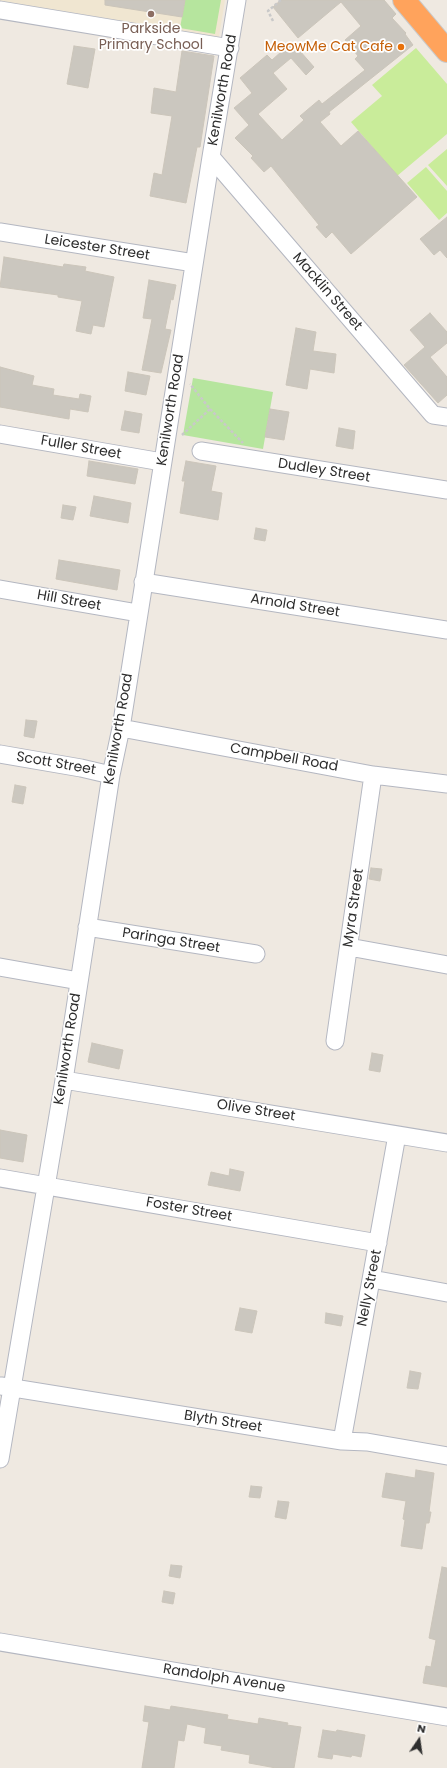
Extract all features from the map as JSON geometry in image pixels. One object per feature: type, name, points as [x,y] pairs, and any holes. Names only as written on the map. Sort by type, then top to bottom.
[{"type":"highway","points":[[404,0],[447,51]]},
{"type":"street","name":"Kenilworth Road","points":[[0,1459],[6,1387],[47,1185],[111,775],[121,728],[162,462],[237,0]]},
{"type":"street","points":[[0,10],[230,48]]},
{"type":"street","name":"Macklin Street","points":[[211,157],[433,415],[447,417]]},
{"type":"street","name":"Leicester Street","points":[[0,232],[194,263]]},
{"type":"street","name":"Fuller Street","points":[[0,434],[162,462]]},
{"type":"street","name":"Dudley Street","points":[[201,452],[447,490]]},
{"type":"street","name":"Arnold Street","points":[[143,582],[447,630]]},
{"type":"street","name":"Hill Street","points":[[0,589],[138,613]]},
{"type":"street","name":"Campbell Road","points":[[121,728],[373,775],[447,784]]},
{"type":"street","name":"Scott Street","points":[[0,754],[81,768],[111,775]]},
{"type":"street","name":"Myra Street","points":[[335,1041],[373,775]]},
{"type":"street","name":"Paringa Street","points":[[87,927],[256,954]]},
{"type":"street","points":[[349,947],[447,965]]},
{"type":"street","points":[[0,967],[79,981]]},
{"type":"street","name":"Olive Street","points":[[64,1080],[447,1143]]},
{"type":"street","name":"Nelly Street","points":[[342,1441],[397,1134]]},
{"type":"street","name":"Foster Street","points":[[0,1178],[378,1243]]},
{"type":"street","points":[[372,1279],[447,1293]]},
{"type":"street","name":"Blyth Street","points":[[6,1387],[342,1441],[366,1442],[447,1456]]},
{"type":"street","name":"Randolph Avenue","points":[[0,1642],[447,1717]]},
{"type":"path","points":[[273,21],[268,11],[281,0]]},
{"type":"path","points":[[189,384],[242,443]]},
{"type":"path","points":[[181,435],[210,409]]},
{"type":"shaded area","name":"Parkside Primary School","points":[[0,0],[225,0],[219,37]]},
{"type":"green space","points":[[185,0],[221,0],[215,34],[180,28]]},
{"type":"green space","points":[[416,48],[447,84],[447,134],[397,176],[351,122],[382,96],[372,85]]},
{"type":"green space","points":[[447,149],[447,186],[428,165]]},
{"type":"green space","points":[[426,167],[447,191],[447,213],[439,220],[407,183]]},
{"type":"green space","points":[[193,378],[273,392],[263,449],[183,435]]},
{"type":"building","points":[[105,0],[185,0],[182,17],[105,5]]},
{"type":"building","points":[[281,0],[384,0],[396,14],[392,18],[406,33],[405,34],[413,45],[329,112],[330,114],[320,122],[341,146],[358,131],[417,197],[351,254],[332,232],[326,238],[316,227],[319,225],[271,166],[264,172],[251,158],[253,156],[235,138],[249,125],[234,108],[252,93],[240,78],[267,55],[272,60],[292,42],[314,67],[306,75],[291,58],[273,73],[287,89],[258,114],[282,140],[304,120],[300,116],[319,100],[322,104],[365,70],[355,59],[358,56],[345,40],[361,26],[341,2],[298,38],[273,7]]},
{"type":"building","points":[[74,46],[95,49],[88,88],[67,84]]},
{"type":"building","points":[[182,51],[214,56],[200,147],[197,147],[186,203],[150,196],[154,173],[162,175],[172,116],[151,113],[154,88],[176,92]]},
{"type":"building","points":[[447,217],[447,258],[440,250],[434,255],[420,239]]},
{"type":"building","points":[[4,257],[63,267],[64,264],[86,267],[85,271],[114,277],[104,327],[93,325],[91,334],[76,331],[82,301],[58,297],[58,295],[0,287]]},
{"type":"building","points":[[149,280],[176,285],[173,300],[171,299],[165,329],[171,330],[161,373],[142,370],[152,319],[143,318]]},
{"type":"building","points":[[430,313],[447,332],[447,343],[430,357],[447,377],[447,395],[438,403],[404,365],[425,347],[410,330]]},
{"type":"building","points":[[296,328],[316,332],[313,351],[336,354],[334,373],[310,369],[307,389],[286,385]]},
{"type":"building","points":[[0,367],[34,376],[32,385],[54,389],[53,395],[79,399],[80,394],[91,396],[88,412],[70,409],[69,419],[0,407]]},
{"type":"building","points":[[128,372],[150,376],[146,395],[125,391]]},
{"type":"building","points":[[270,409],[289,412],[284,440],[265,437]]},
{"type":"building","points":[[125,411],[142,414],[139,433],[121,430]]},
{"type":"building","points":[[339,428],[355,431],[353,449],[336,446]]},
{"type":"building","points":[[89,461],[138,469],[135,484],[87,476]]},
{"type":"building","points":[[186,461],[216,466],[211,491],[222,493],[218,520],[180,513],[185,481],[182,481]]},
{"type":"building","points":[[94,496],[131,503],[128,523],[90,516]]},
{"type":"building","points":[[63,505],[76,507],[73,520],[61,518]]},
{"type":"building","points":[[256,528],[267,530],[265,541],[254,539]]},
{"type":"building","points":[[59,560],[120,570],[117,590],[56,579]]},
{"type":"building","points":[[26,720],[37,721],[34,738],[24,736]]},
{"type":"building","points":[[15,785],[26,787],[23,804],[12,802]]},
{"type":"building","points":[[371,868],[382,869],[380,881],[369,879]]},
{"type":"building","points":[[92,1043],[123,1050],[119,1069],[88,1062]]},
{"type":"building","points":[[372,1053],[383,1055],[380,1072],[369,1070]]},
{"type":"building","points":[[0,1130],[27,1135],[23,1162],[0,1158]]},
{"type":"building","points":[[230,1169],[244,1172],[240,1191],[208,1185],[211,1172],[229,1176]]},
{"type":"building","points":[[240,1308],[257,1311],[252,1333],[235,1330]]},
{"type":"building","points":[[326,1313],[343,1316],[341,1326],[325,1323]]},
{"type":"building","points":[[410,1371],[421,1373],[418,1389],[407,1388]]},
{"type":"building","points":[[416,1470],[434,1473],[429,1512],[431,1512],[429,1523],[426,1523],[422,1549],[401,1546],[406,1501],[382,1497],[386,1473],[415,1478]]},
{"type":"building","points":[[251,1486],[262,1487],[260,1498],[249,1497]]},
{"type":"building","points":[[278,1501],[289,1502],[286,1519],[275,1517]]},
{"type":"building","points":[[171,1565],[182,1566],[180,1578],[169,1576]]},
{"type":"building","points":[[442,1567],[447,1568],[447,1687],[423,1683],[426,1666],[431,1667],[436,1640],[429,1638]]},
{"type":"building","points":[[164,1591],[175,1593],[173,1604],[162,1602]]},
{"type":"building","points":[[145,1706],[170,1710],[171,1706],[228,1715],[227,1719],[258,1724],[259,1718],[301,1727],[294,1768],[276,1768],[249,1763],[250,1755],[221,1750],[222,1746],[204,1743],[206,1728],[187,1724],[184,1741],[178,1740],[174,1768],[142,1768],[149,1722],[143,1721]]},
{"type":"building","points":[[323,1730],[336,1732],[337,1730],[365,1735],[361,1757],[333,1754],[332,1759],[318,1757]]},
{"type":"place","name":"Parkside Primary School","points":[[151,14]]},
{"type":"place","name":"MeowMe Cat Cafe","points":[[401,47]]}]
